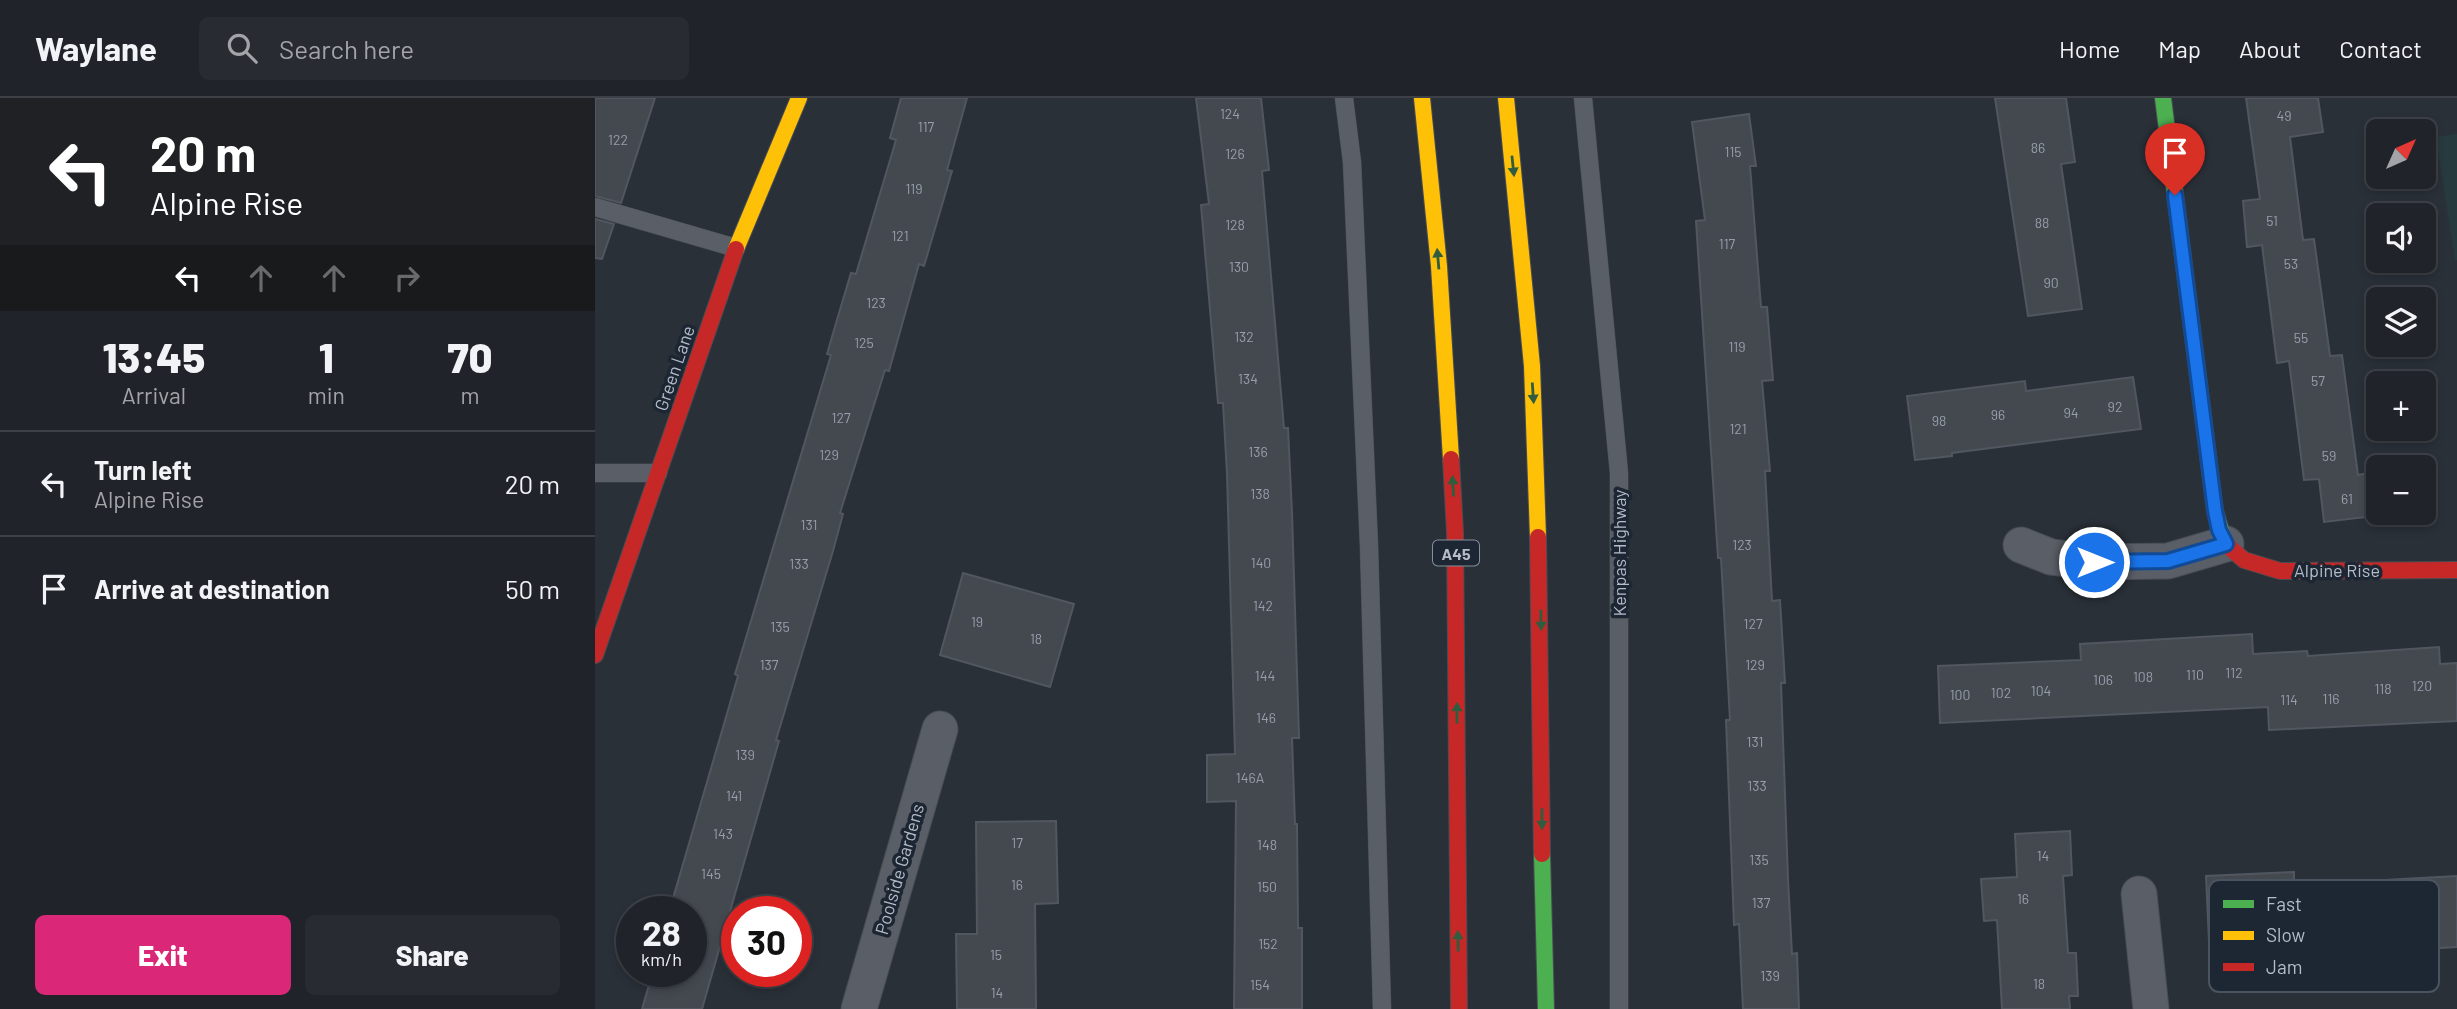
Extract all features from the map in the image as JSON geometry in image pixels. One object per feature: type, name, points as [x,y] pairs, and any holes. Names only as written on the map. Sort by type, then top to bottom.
[{"type":"main road","name":"Green Lane","points":[[595,655],[736,248],[799,98]]},
{"type":"main road","name":"A45","points":[[1422,98],[1439,266],[1455,532],[1459,1009]]},
{"type":"main road","points":[[1506,98],[1534,402],[1541,611],[1542,890],[1546,1009]]},
{"type":"main road","points":[[2162,98],[2215,511],[2219,530],[2226,544]]},
{"type":"main road","name":"Alpine Rise","points":[[2226,544],[2253,566],[2280,571],[2457,570]]},
{"type":"street","points":[[2021,544],[2051,557],[2107,562],[2168,561],[2226,544]]},
{"type":"street","name":"Poolside Gardens","points":[[859,1009],[940,729]]},
{"type":"street","points":[[2139,894],[2151,1009]]},
{"type":"lane","points":[[1344,98],[1352,162],[1370,546],[1382,1009]]},
{"type":"lane","name":"Kenpas Highway","points":[[1583,98],[1619,473],[1619,1009]]},
{"type":"lane","points":[[595,208],[736,248]]},
{"type":"lane","points":[[595,472],[658,472]]},
{"type":"green space","points":[[2457,134],[2457,260],[2455,260],[2436,137]]},
{"type":"building","points":[[595,98],[655,98],[621,203],[595,196]]},
{"type":"building","points":[[901,98],[967,98],[947,170],[952,171],[924,266],[919,264],[889,371],[885,370],[840,513],[843,514],[833,551],[776,740],[779,741],[734,896],[721,896],[721,943],[702,1009],[642,1009],[648,987],[707,987],[707,896],[674,896],[738,676],[735,674],[831,355],[827,354],[839,313],[851,273],[856,274],[896,140],[890,138]]},
{"type":"building","points":[[1196,98],[1261,98],[1269,170],[1262,171],[1284,428],[1288,428],[1292,513],[1299,738],[1292,738],[1297,824],[1298,928],[1302,928],[1302,1009],[1234,1009],[1236,801],[1207,802],[1207,755],[1235,754],[1223,403],[1218,403],[1201,205],[1209,204]]},
{"type":"building","points":[[1995,98],[2066,98],[2075,162],[2061,164],[2082,309],[2028,316]]},
{"type":"building","points":[[2246,98],[2318,98],[2323,132],[2290,137],[2303,240],[2314,239],[2330,356],[2342,355],[2358,475],[2366,474],[2366,517],[2324,522],[2319,479],[2304,480],[2289,361],[2277,363],[2262,245],[2247,247],[2243,201],[2260,199]]},
{"type":"building","points":[[1749,114],[1756,166],[1750,166],[1761,307],[1767,307],[1773,380],[1762,381],[1770,471],[1765,471],[1772,601],[1780,600],[1785,683],[1781,683],[1788,879],[1792,954],[1797,953],[1799,1009],[1743,1009],[1739,924],[1734,925],[1726,720],[1730,720],[1696,221],[1705,220],[1692,122]]},
{"type":"building","points":[[595,219],[614,224],[602,259],[595,258]]},
{"type":"building","points":[[2133,377],[2141,429],[1915,460],[1907,396],[2025,381],[2026,391]]},
{"type":"building","points":[[963,573],[1074,604],[1050,687],[940,655]]},
{"type":"building","points":[[2252,634],[2253,654],[2307,651],[2308,656],[2439,647],[2440,664],[2457,663],[2457,721],[2269,730],[2268,707],[1940,723],[1938,666],[2081,660],[2080,644]]},
{"type":"building","points":[[1056,821],[1058,903],[1035,904],[1036,1009],[957,1009],[956,934],[977,934],[976,822]]},
{"type":"building","points":[[2070,831],[2072,875],[2063,876],[2068,953],[2076,953],[2078,996],[2069,996],[2070,1009],[2002,1009],[1997,920],[1984,921],[1981,879],[2017,877],[2015,834]]},
{"type":"building","points":[[2294,872],[2294,880],[2209,880],[2209,940],[2206,876]]},
{"type":"building","points":[[2457,876],[2457,947],[2439,948],[2439,880],[2385,880]]},
{"type":"traffic: fast","points":[[2163,98],[2215,511],[2223,537]]},
{"type":"traffic: fast","points":[[1542,854],[1546,1009]]},
{"type":"traffic: slow","points":[[736,249],[799,98]]},
{"type":"traffic: slow","points":[[1422,98],[1439,266],[1451,459]]},
{"type":"traffic: slow","points":[[1506,98],[1532,366],[1538,537]]},
{"type":"traffic: jam","points":[[595,655],[736,249]]},
{"type":"traffic: jam","points":[[1451,459],[1455,532],[1459,1009]]},
{"type":"traffic: jam","points":[[1538,537],[1542,854]]},
{"type":"traffic: jam","points":[[2223,537],[2229,547],[2244,560],[2280,571],[2457,570]]},
{"type":"route","points":[[2094,562],[2168,561],[2226,544],[2219,530],[2215,511],[2175,195]]}]
